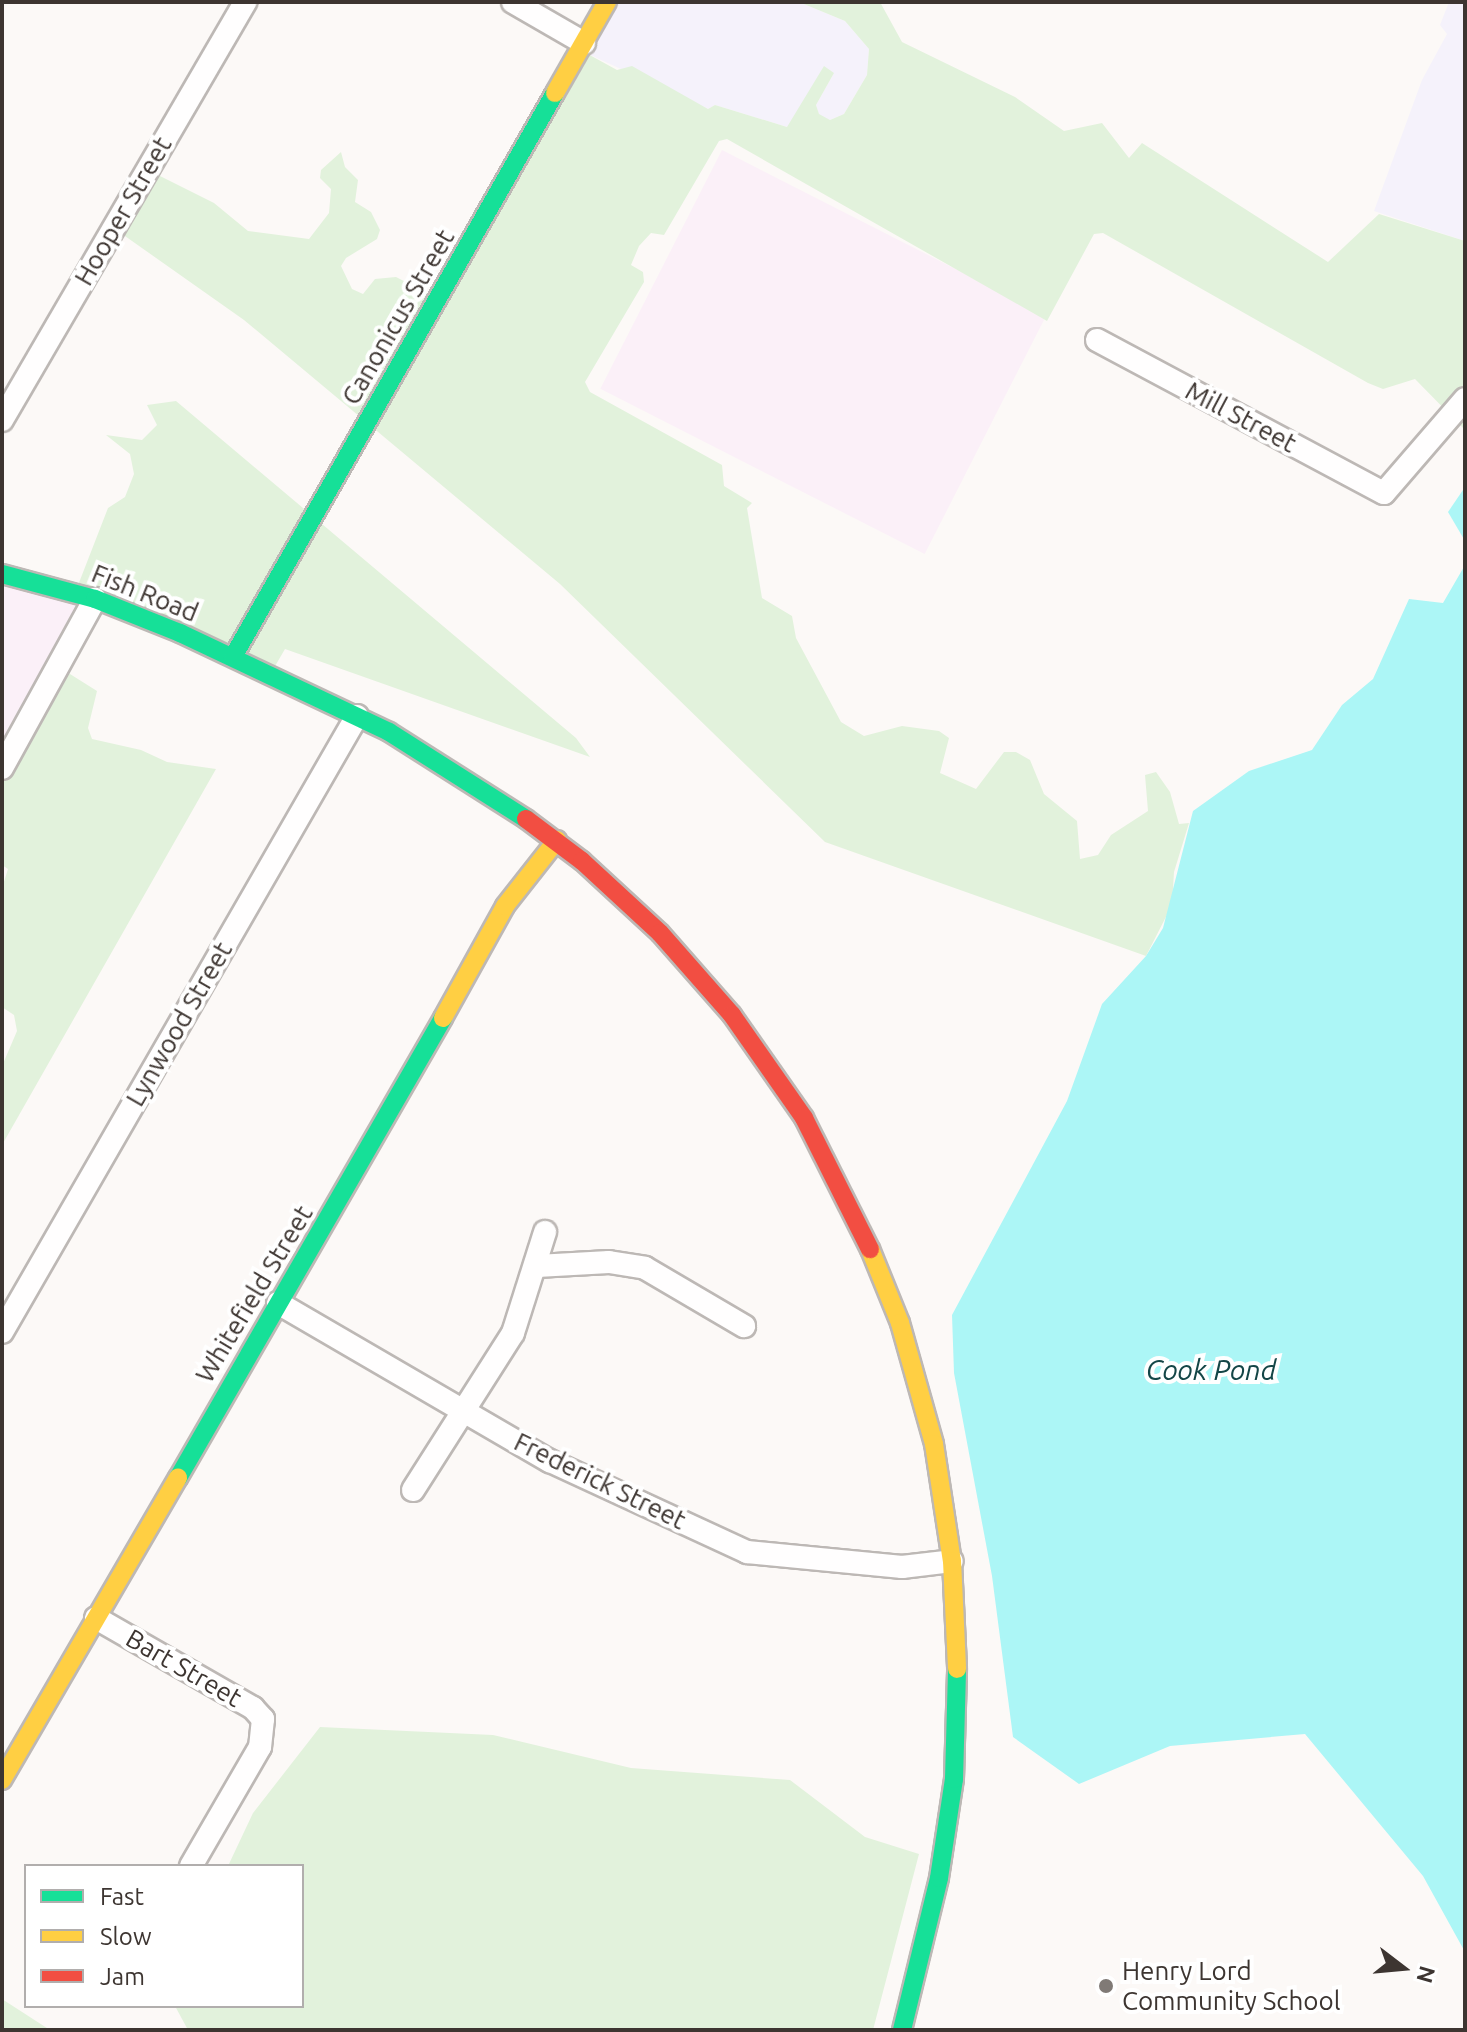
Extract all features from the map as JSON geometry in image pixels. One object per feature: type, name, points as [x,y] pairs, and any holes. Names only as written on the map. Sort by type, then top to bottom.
[{"type":"main road","name":"Canonicus Street","points":[[233,657],[607,2]]},
{"type":"main road","name":"Fish Road","points":[[2,574],[95,599],[233,657],[357,716],[458,770],[557,840],[636,908],[699,976],[757,1048],[824,1152],[874,1257],[912,1359],[934,1444],[952,1561],[958,1682],[954,1779],[939,1878],[902,2030]]},
{"type":"main road","name":"Whitefield Street","points":[[2,1780],[392,1112],[505,906],[557,840]]},
{"type":"street","name":"Hooper Street","points":[[2,420],[245,2]]},
{"type":"street","points":[[513,2],[584,43]]},
{"type":"street","name":"Mill Street","points":[[1097,340],[1384,493],[1465,399]]},
{"type":"street","points":[[2,768],[95,599]]},
{"type":"street","name":"Lynwood Street","points":[[2,1332],[357,716]]},
{"type":"street","points":[[413,1490],[513,1333],[537,1266],[545,1232]]},
{"type":"street","points":[[537,1266],[609,1262],[645,1268],[744,1326]]},
{"type":"street","name":"Frederick Street","points":[[278,1303],[550,1461],[758,1555],[902,1567],[952,1561]]},
{"type":"street","name":"Bart Street","points":[[96,1618],[253,1708],[265,1726],[260,1747],[192,1864]]},
{"type":"shaded area","points":[[604,2],[799,2],[845,21],[869,49],[867,75],[844,114],[830,120],[819,115],[816,105],[834,73],[787,127],[715,105],[708,109],[586,53]]},
{"type":"shaded area","points":[[1449,2],[1465,2],[1465,241],[1374,211],[1422,80],[1447,34],[1440,25]]},
{"type":"shaded area","points":[[722,150],[1046,315],[925,554],[600,389]]},
{"type":"shaded area","points":[[2,575],[91,602],[2,760]]},
{"type":"green space","points":[[799,2],[880,2],[902,42],[1015,97],[1064,131],[1102,123],[1129,158],[1142,143],[1328,262],[1379,214],[1465,241],[1465,430],[1415,379],[1383,389],[1368,383],[1103,233],[1094,234],[1047,321],[727,139],[719,141],[664,235],[651,233],[639,246],[631,265],[643,272],[644,282],[585,382],[590,392],[722,465],[724,486],[752,503],[747,508],[762,598],[792,616],[796,638],[841,722],[864,736],[902,726],[939,731],[949,738],[940,773],[976,789],[1004,752],[1016,752],[1030,760],[1044,794],[1077,821],[1080,859],[1098,855],[1111,835],[1148,811],[1145,775],[1156,772],[1170,792],[1179,824],[1189,823],[1174,872],[1172,905],[1146,956],[825,842],[560,584],[244,320],[115,229],[150,171],[214,203],[248,231],[309,239],[329,213],[331,189],[320,178],[321,170],[341,152],[345,167],[358,180],[355,202],[371,212],[380,230],[377,239],[346,258],[341,266],[352,289],[363,294],[375,279],[396,277],[433,296],[586,53],[617,70],[632,66],[708,109],[715,105],[787,127],[824,66],[834,73],[816,105],[819,114],[830,120],[844,114],[867,75],[869,49],[845,21]]},
{"type":"green space","points":[[176,401],[576,738],[590,757],[285,649],[271,673],[75,593],[108,508],[125,497],[134,474],[130,454],[106,435],[142,440],[157,425],[147,405]]},
{"type":"green space","points":[[62,669],[97,691],[88,728],[92,739],[141,750],[167,762],[216,769],[2,1145],[2,1066],[17,1031],[14,1015],[2,1007],[2,888],[8,869],[2,865],[2,761]]},
{"type":"green space","points":[[320,1727],[493,1735],[631,1768],[790,1780],[865,1837],[919,1854],[873,2030],[188,2030],[176,2008],[304,2008],[304,1864],[229,1864],[253,1813]]},
{"type":"green space","points":[[2,1999],[50,2030],[2,2030]]},
{"type":"water","points":[[1465,487],[1465,541],[1448,512]]},
{"type":"water","name":"Cook Pond","points":[[1465,565],[1465,1952],[1423,1876],[1305,1734],[1170,1746],[1079,1784],[1013,1737],[992,1576],[954,1373],[952,1315],[1067,1101],[1102,1004],[1146,956],[1163,928],[1193,811],[1249,771],[1312,750],[1342,705],[1373,679],[1409,599],[1443,603]]},
{"type":"traffic: fast","points":[[233,657],[555,93]]},
{"type":"traffic: fast","points":[[2,574],[95,599],[180,633],[389,732],[526,819]]},
{"type":"traffic: fast","points":[[178,1478],[443,1018]]},
{"type":"traffic: fast","points":[[902,2030],[939,1878],[954,1779],[957,1669]]},
{"type":"traffic: slow","points":[[555,93],[607,2]]},
{"type":"traffic: slow","points":[[443,1018],[505,906],[557,840]]},
{"type":"traffic: slow","points":[[870,1249],[900,1323],[934,1444],[952,1561],[957,1669]]},
{"type":"traffic: slow","points":[[2,1780],[178,1478]]},
{"type":"traffic: jam","points":[[526,819],[582,861],[660,933],[732,1015],[804,1118],[870,1249]]},
{"type":"place","name":"Henry Lord Community School","points":[[1106,1986]]}]
